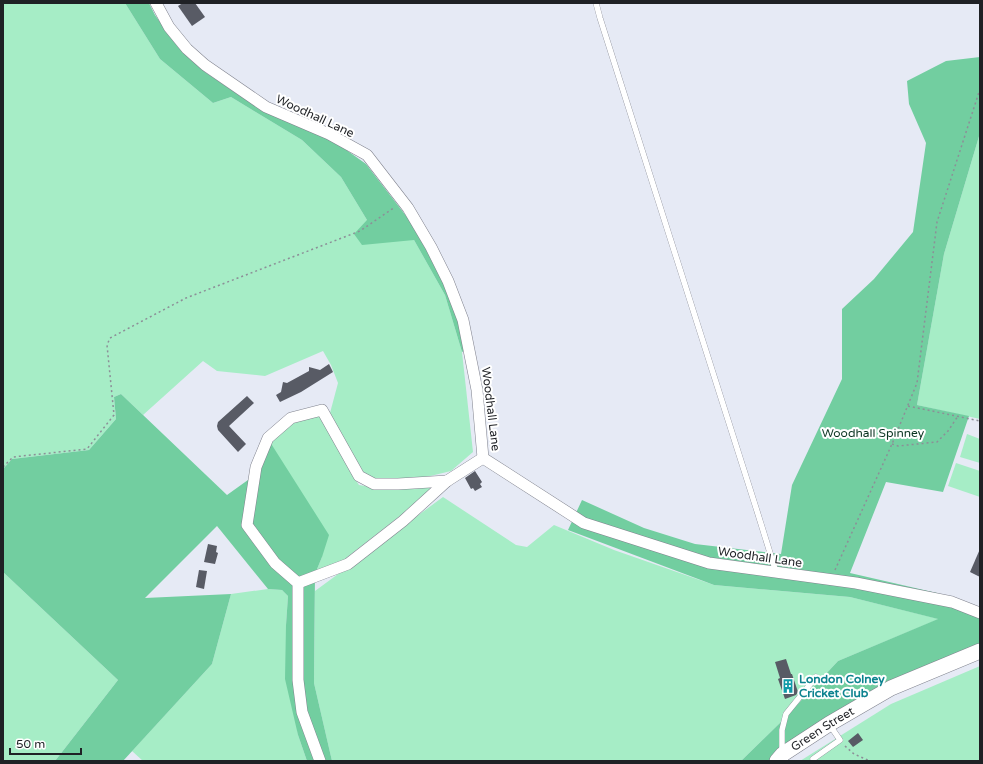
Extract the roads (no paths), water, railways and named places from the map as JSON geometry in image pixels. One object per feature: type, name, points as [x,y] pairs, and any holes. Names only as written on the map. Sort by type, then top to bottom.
[{"type":"main road","name":"Green Street","points":[[780,758],[829,724],[891,688],[980,651]]},
{"type":"street","name":"Woodhall Lane","points":[[159,4],[169,27],[187,49],[205,65],[266,107],[329,134],[367,155],[403,202],[431,247],[448,281],[463,320],[477,390],[483,458],[584,523],[709,563],[856,583],[952,602],[980,613]]},
{"type":"street","points":[[320,761],[302,712],[298,680],[298,583],[275,563],[247,525],[256,467],[268,438],[291,418],[322,410],[359,476],[374,484],[447,481]]},
{"type":"street","points":[[298,583],[348,564],[403,521],[447,481],[483,458]]},
{"type":"lane","points":[[596,3],[776,572]]},
{"type":"lane","points":[[780,758],[782,730],[786,714],[816,677]]},
{"type":"lane","points":[[813,759],[840,740],[829,724]]},
{"type":"place","name":"London Colney Cricket Club","points":[[788,686]]},
{"type":"park label","name":"Woodhall Spinney","points":[[873,433]]}]
